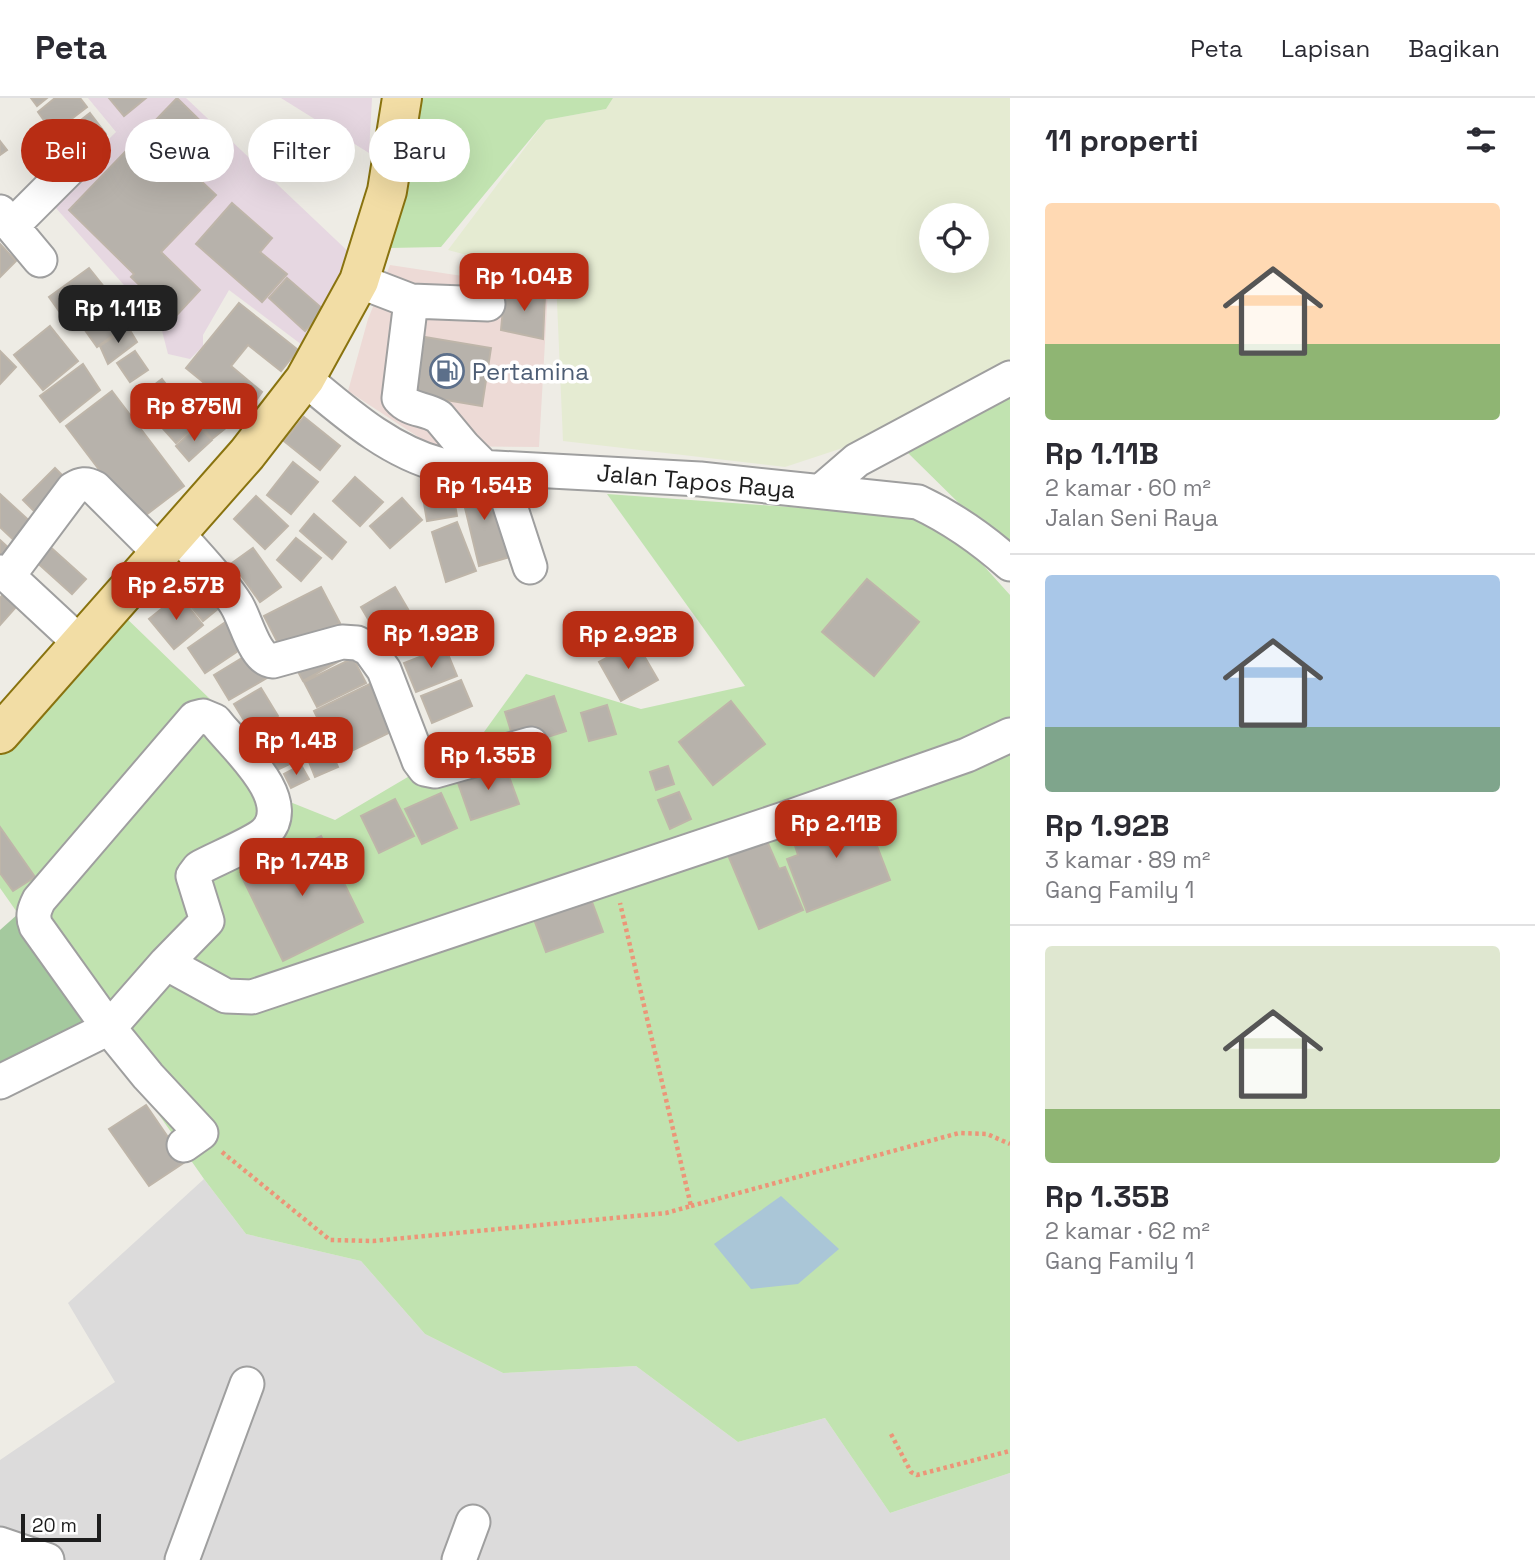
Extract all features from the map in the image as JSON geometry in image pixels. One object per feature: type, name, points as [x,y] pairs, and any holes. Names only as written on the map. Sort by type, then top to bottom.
[{"type":"main road","points":[[0,734],[247,454],[305,379],[359,281],[387,191],[402,98]]},
{"type":"street","points":[[40,260],[6,219],[53,182]]},
{"type":"street","points":[[359,281],[411,301],[488,304]]},
{"type":"street","points":[[411,301],[399,398],[406,406],[439,416],[464,447],[491,468],[530,568]]},
{"type":"street","points":[[821,491],[857,460],[1010,378]]},
{"type":"street","name":"Jalan Tapos Raya","points":[[305,379],[354,420],[418,460],[440,466],[598,472],[918,502],[946,516],[985,542],[1010,564]]},
{"type":"street","points":[[79,642],[4,574],[73,489],[89,484],[168,542],[236,603],[258,652],[266,660],[273,662],[342,642],[357,643],[369,649],[384,670],[419,761],[425,768],[435,771],[531,744]]},
{"type":"street","points":[[0,1082],[109,1028],[207,921],[193,876],[199,868],[265,833],[274,821],[271,789],[215,721],[203,716],[195,718],[39,900],[33,919],[109,1028],[148,1076],[193,1139]]},
{"type":"street","points":[[166,963],[226,996],[252,997],[787,818],[967,755],[1010,736]]},
{"type":"street","points":[[183,1560],[247,1384]]},
{"type":"street","points":[[459,1560],[473,1522]]},
{"type":"street","points":[[0,1544],[47,1560]]},
{"type":"path","points":[[613,875],[691,1206]]},
{"type":"path","points":[[193,1139],[222,1152],[330,1240],[373,1241],[666,1213],[959,1133],[987,1134],[1010,1144]]},
{"type":"path","points":[[891,1434],[911,1472],[917,1475],[1010,1451]]},
{"type":"shaded area","points":[[88,98],[186,98],[208,119],[125,119],[125,182],[234,182],[234,143],[248,157],[248,182],[275,182],[354,257],[310,351],[229,290],[203,335],[203,346],[190,359],[168,354],[161,327],[48,199],[65,182],[111,182],[111,137],[116,132],[111,126],[111,119],[105,119]]},
{"type":"shaded area","points":[[281,98],[372,98],[369,153],[355,144],[355,119],[315,119]]},
{"type":"shaded area","points":[[390,265],[548,289],[539,447],[432,446],[348,391],[368,319]],"holes":[[[505,288],[545,294],[543,338],[501,330]],[[491,348],[482,406],[404,393]]]},
{"type":"shaded area","points":[[204,1179],[246,1234],[361,1261],[425,1334],[503,1373],[636,1366],[738,1442],[825,1418],[890,1513],[1010,1473],[1010,1560],[0,1560],[0,1460],[115,1382],[68,1303]]},
{"type":"green space","points":[[417,98],[613,98],[606,109],[546,120],[441,247],[388,248],[401,182],[470,182],[470,119],[413,119]]},
{"type":"green space","points":[[613,98],[1010,98],[1010,359],[882,435],[785,467],[563,441],[556,279],[448,250],[546,120],[606,109]]},
{"type":"green space","points":[[1010,384],[1010,546],[975,519],[906,451]]},
{"type":"green space","points":[[607,494],[903,515],[947,531],[1010,595],[1010,1473],[890,1513],[825,1418],[738,1442],[636,1366],[503,1373],[425,1334],[361,1261],[246,1234],[204,1179],[0,888],[0,751],[120,612],[211,700],[285,800],[335,820],[484,732],[526,674],[641,709],[745,686]]},
{"type":"green space","points":[[18,914],[102,1036],[0,1087],[0,930]]},
{"type":"water","points":[[781,1196],[839,1249],[798,1284],[751,1289],[714,1244]]},
{"type":"building","points":[[31,98],[47,98],[37,106]]},
{"type":"building","points":[[55,98],[80,98],[87,107],[71,119],[43,119],[38,112]]},
{"type":"building","points":[[109,98],[146,98],[124,116]]},
{"type":"building","points":[[177,98],[198,119],[157,119]]},
{"type":"building","points":[[90,113],[95,119],[82,119]]},
{"type":"building","points":[[0,141],[7,150],[0,155]]},
{"type":"building","points":[[125,152],[125,182],[202,182],[216,195],[161,252],[200,290],[174,318],[131,277],[134,274],[69,210],[96,182],[111,182],[111,166]]},
{"type":"building","points":[[232,203],[272,238],[260,252],[287,274],[262,302],[196,244]]},
{"type":"building","points":[[0,244],[16,261],[0,277]]},
{"type":"building","points":[[89,268],[105,288],[64,318],[49,297]]},
{"type":"building","points":[[287,278],[324,310],[305,331],[269,298]]},
{"type":"building","points":[[505,288],[545,294],[543,339],[501,330]]},
{"type":"building","points":[[111,290],[134,320],[97,347],[75,316]]},
{"type":"building","points":[[239,303],[298,350],[281,371],[248,345],[231,366],[262,392],[245,416],[186,368]]},
{"type":"building","points":[[50,326],[78,361],[43,390],[14,355]]},
{"type":"building","points":[[128,327],[137,342],[108,364],[100,346]]},
{"type":"building","name":"Pertamina","points":[[413,335],[491,348],[482,406],[404,393]]},
{"type":"building","points":[[0,351],[16,367],[0,384]]},
{"type":"building","points":[[135,351],[148,370],[130,382],[117,363]]},
{"type":"building","points":[[83,364],[100,390],[60,422],[40,396]]},
{"type":"building","points":[[162,379],[180,402],[155,422],[136,399]]},
{"type":"building","points":[[202,384],[233,422],[212,439],[181,400]]},
{"type":"building","points":[[112,391],[184,486],[138,521],[66,426]]},
{"type":"building","points":[[178,405],[196,425],[176,443],[158,423]]},
{"type":"building","points":[[304,417],[340,446],[320,470],[284,441]]},
{"type":"building","points":[[198,426],[212,440],[189,461],[176,446]]},
{"type":"building","points":[[293,462],[318,482],[291,514],[267,495]]},
{"type":"building","points":[[55,468],[70,483],[38,515],[23,500]]},
{"type":"building","points":[[484,474],[513,556],[479,566],[459,483]]},
{"type":"building","points":[[355,477],[383,502],[360,526],[333,501]]},
{"type":"building","points":[[451,482],[457,516],[427,521],[421,486]]},
{"type":"building","points":[[0,494],[35,526],[18,544],[0,527]]},
{"type":"building","points":[[256,496],[288,526],[265,549],[234,519]]},
{"type":"building","points":[[402,498],[422,520],[390,548],[370,526]]},
{"type":"building","points":[[314,514],[346,542],[332,559],[300,531]]},
{"type":"building","points":[[457,522],[476,571],[446,582],[432,532]]},
{"type":"building","points":[[296,538],[321,558],[301,581],[277,560]]},
{"type":"building","points":[[0,540],[12,551],[0,564]]},
{"type":"building","points":[[47,544],[86,579],[72,594],[33,559]]},
{"type":"building","points":[[253,548],[281,587],[260,602],[232,563]]},
{"type":"building","points":[[197,558],[231,598],[203,621],[170,581]]},
{"type":"building","points":[[867,579],[919,622],[874,676],[822,632]]},
{"type":"building","points":[[9,587],[23,599],[0,625],[0,598]]},
{"type":"building","points":[[321,587],[340,623],[283,653],[264,616]]},
{"type":"building","points":[[395,587],[416,623],[382,643],[361,607]]},
{"type":"building","points":[[179,595],[203,625],[174,649],[149,619]]},
{"type":"building","points":[[230,619],[247,645],[205,673],[188,648]]},
{"type":"building","points":[[636,642],[658,680],[621,701],[599,662]]},
{"type":"building","points":[[445,647],[457,676],[416,692],[404,663]]},
{"type":"building","points":[[252,652],[267,678],[229,700],[214,675]]},
{"type":"building","points":[[353,658],[366,683],[317,707],[304,682]]},
{"type":"building","points":[[343,659],[303,681],[296,668]]},
{"type":"building","points":[[380,679],[403,726],[337,758],[314,711]]},
{"type":"building","points":[[461,680],[472,706],[432,723],[421,696]]},
{"type":"building","points":[[261,688],[278,716],[251,732],[234,704]]},
{"type":"building","points":[[554,696],[566,731],[516,747],[505,712]]},
{"type":"building","points":[[731,701],[765,744],[713,785],[679,742]]},
{"type":"building","points":[[607,705],[616,734],[589,741],[581,713]]},
{"type":"building","points":[[283,728],[298,760],[271,773],[256,741]]},
{"type":"building","points":[[324,735],[338,767],[315,777],[302,744]]},
{"type":"building","points":[[504,763],[519,804],[471,820],[457,780]]},
{"type":"building","points":[[301,765],[309,779],[291,788],[284,774]]},
{"type":"building","points":[[668,766],[674,784],[656,790],[650,772]]},
{"type":"building","points":[[679,792],[691,819],[670,829],[658,800]]},
{"type":"building","points":[[441,793],[457,828],[422,844],[405,809]]},
{"type":"building","points":[[395,799],[414,836],[379,853],[361,816]]},
{"type":"building","points":[[846,811],[847,816],[861,812],[890,880],[807,912],[787,859],[798,855],[791,833]]},
{"type":"building","points":[[0,827],[35,877],[13,891],[0,873]]},
{"type":"building","points":[[321,836],[363,922],[283,961],[241,875]]},
{"type":"building","points":[[766,839],[779,869],[785,867],[803,910],[759,929],[728,855]]},
{"type":"building","points":[[588,891],[603,932],[546,952],[531,911]]},
{"type":"building","points":[[146,1105],[185,1162],[149,1186],[109,1129]]},
{"type":"place","name":"Pertamina","points":[[447,371]]}]
